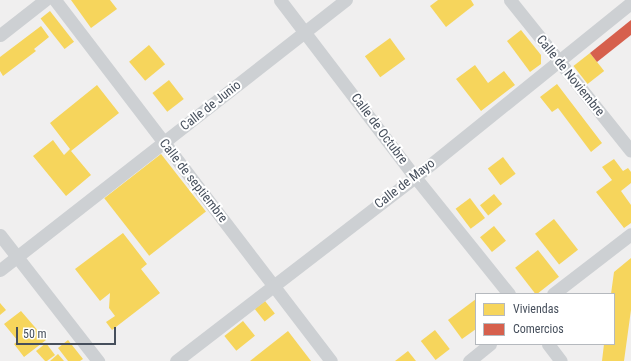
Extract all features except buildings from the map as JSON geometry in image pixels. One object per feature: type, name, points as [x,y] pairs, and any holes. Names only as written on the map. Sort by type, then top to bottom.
[{"type":"street","points":[[0,35],[45,0]]},
{"type":"street","name":"Calle de septiembre","points":[[56,0],[331,361]]},
{"type":"street","name":"Calle de Octubre","points":[[280,0],[415,176],[508,293]]},
{"type":"street","name":"Calle de Junio","points":[[0,270],[346,0]]},
{"type":"street","name":"Calle de Noviembre","points":[[510,0],[558,62],[631,151]]},
{"type":"street","name":"Calle de Mayo","points":[[176,361],[415,176],[631,3]]},
{"type":"street","points":[[554,293],[631,234]]},
{"type":"street","points":[[0,235],[16,258],[98,361]]},
{"type":"street","points":[[469,361],[489,345]]},
{"type":"street","points":[[549,345],[561,361]]}]
